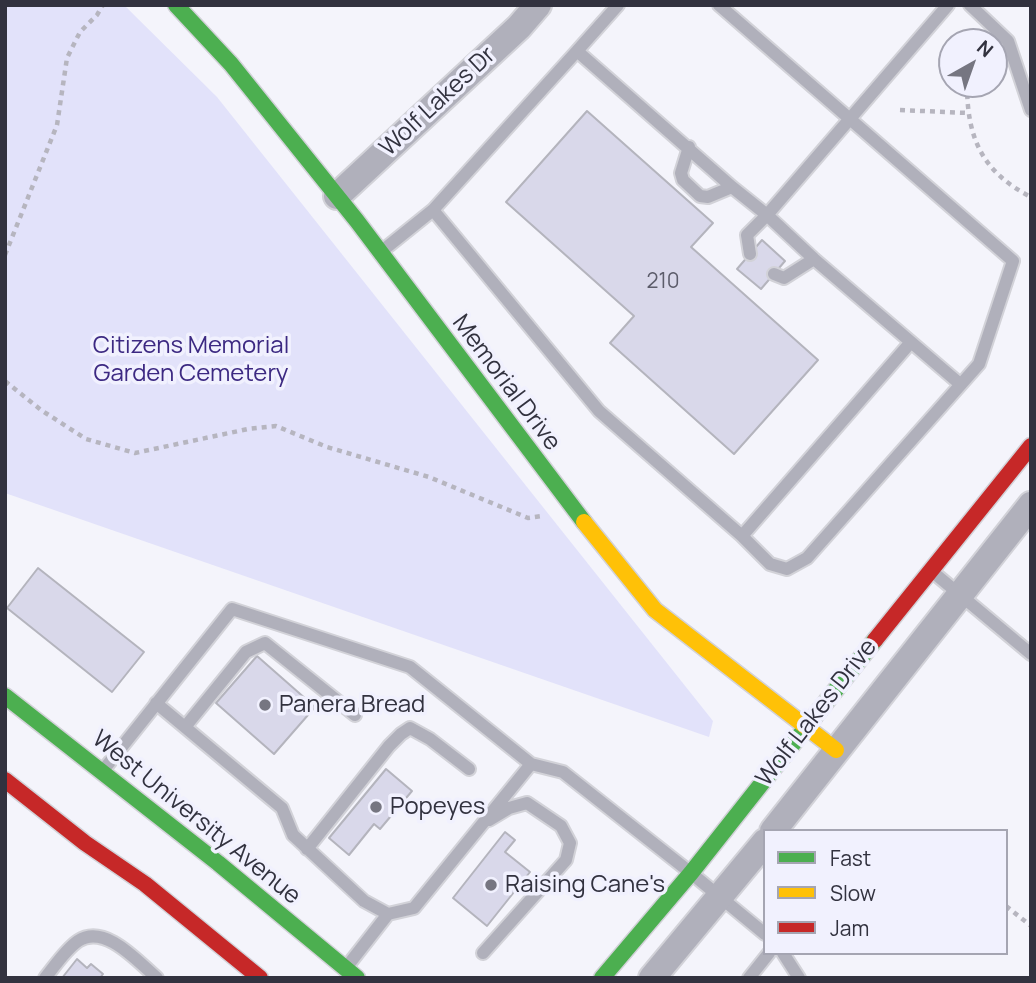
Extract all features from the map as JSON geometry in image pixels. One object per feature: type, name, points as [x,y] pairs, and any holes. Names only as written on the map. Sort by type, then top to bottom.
[{"type":"street","name":"Memorial Drive","points":[[176,5],[230,64],[337,196],[567,502],[655,610],[836,750]]},
{"type":"street","name":"Wolf Lakes Dr","points":[[337,196],[519,27],[538,5]]},
{"type":"street","name":"Wolf Lakes Drive","points":[[602,978],[691,873],[806,725],[1031,446]]},
{"type":"street","name":"Wolf Lakes Drive","points":[[776,829],[1031,505]]},
{"type":"street","name":"West University Avenue","points":[[5,696],[103,771],[351,973]]},
{"type":"street","points":[[5,780],[85,843],[145,884],[260,978]]},
{"type":"street","points":[[652,978],[763,844]]},
{"type":"lane","points":[[380,252],[433,210],[618,5]]},
{"type":"lane","points":[[433,210],[599,411],[771,564],[787,569],[807,558],[979,364],[1013,261],[719,5]]},
{"type":"lane","points":[[750,254],[747,236],[948,5]]},
{"type":"lane","points":[[970,5],[1008,41],[1031,110]]},
{"type":"lane","points":[[577,51],[960,384]]},
{"type":"lane","points":[[688,148],[681,173],[683,180],[700,196],[708,197],[732,187]]},
{"type":"lane","points":[[774,274],[784,278],[814,259]]},
{"type":"lane","points":[[742,536],[911,342]]},
{"type":"lane","points":[[931,570],[1028,647]]},
{"type":"lane","points":[[103,771],[232,608],[411,667],[531,764],[563,772],[763,932]]},
{"type":"lane","points":[[185,727],[246,652],[265,643],[355,715]]},
{"type":"lane","points":[[156,703],[282,808],[293,835],[364,901],[387,914],[414,908],[531,764]]},
{"type":"lane","points":[[307,849],[389,746],[410,728],[430,739],[469,769]]},
{"type":"lane","points":[[480,826],[509,808],[527,803],[561,826],[570,842],[566,860],[483,953]]},
{"type":"lane","points":[[351,973],[387,914]]},
{"type":"lane","points":[[45,978],[67,951],[78,941],[91,935],[109,939],[157,978]]},
{"type":"lane","points":[[749,978],[767,955]]},
{"type":"lane","points":[[784,955],[799,978]]},
{"type":"path","points":[[5,255],[57,125],[67,58],[80,32],[103,5]]},
{"type":"path","points":[[967,98],[975,142],[984,159],[1014,188],[1031,197]]},
{"type":"path","points":[[900,110],[968,113]]},
{"type":"path","points":[[5,381],[41,410],[86,439],[135,453],[248,429],[276,426],[327,447],[429,477],[528,518],[548,515],[567,502]]},
{"type":"path","points":[[1008,908],[1031,926]]},
{"type":"green space","name":"Citizens Memorial Garden Cemetery","points":[[5,5],[124,5],[217,97],[713,721],[709,737],[5,493]]},
{"type":"building","points":[[587,111],[713,223],[691,247],[818,360],[734,454],[610,343],[634,316],[506,202]]},
{"type":"building","points":[[762,240],[785,261],[761,289],[737,269]]},
{"type":"building","points":[[38,568],[144,652],[112,692],[7,608]]},
{"type":"building","name":"Panera Bread","points":[[257,656],[315,707],[274,754],[216,703]]},
{"type":"building","name":"Popeyes","points":[[386,769],[412,791],[380,829],[374,824],[349,855],[329,838]]},
{"type":"building","name":"Raising Cane's","points":[[505,832],[515,840],[505,852],[530,872],[487,926],[453,898]]},
{"type":"building","points":[[77,959],[87,968],[91,964],[103,974],[100,978],[62,978]]},
{"type":"traffic: fast","points":[[176,5],[231,64],[357,221],[584,522]]},
{"type":"traffic: fast","points":[[602,978],[691,873],[875,640]]},
{"type":"traffic: fast","points":[[5,696],[218,863],[357,978]]},
{"type":"traffic: slow","points":[[584,522],[655,610],[836,750]]},
{"type":"traffic: jam","points":[[875,640],[1031,446]]},
{"type":"traffic: jam","points":[[5,780],[85,843],[145,884],[260,978]]},
{"type":"place","name":"Panera Bread","points":[[265,705]]},
{"type":"place","name":"Popeyes","points":[[376,807]]},
{"type":"place","name":"Raising Cane's","points":[[491,885]]}]
